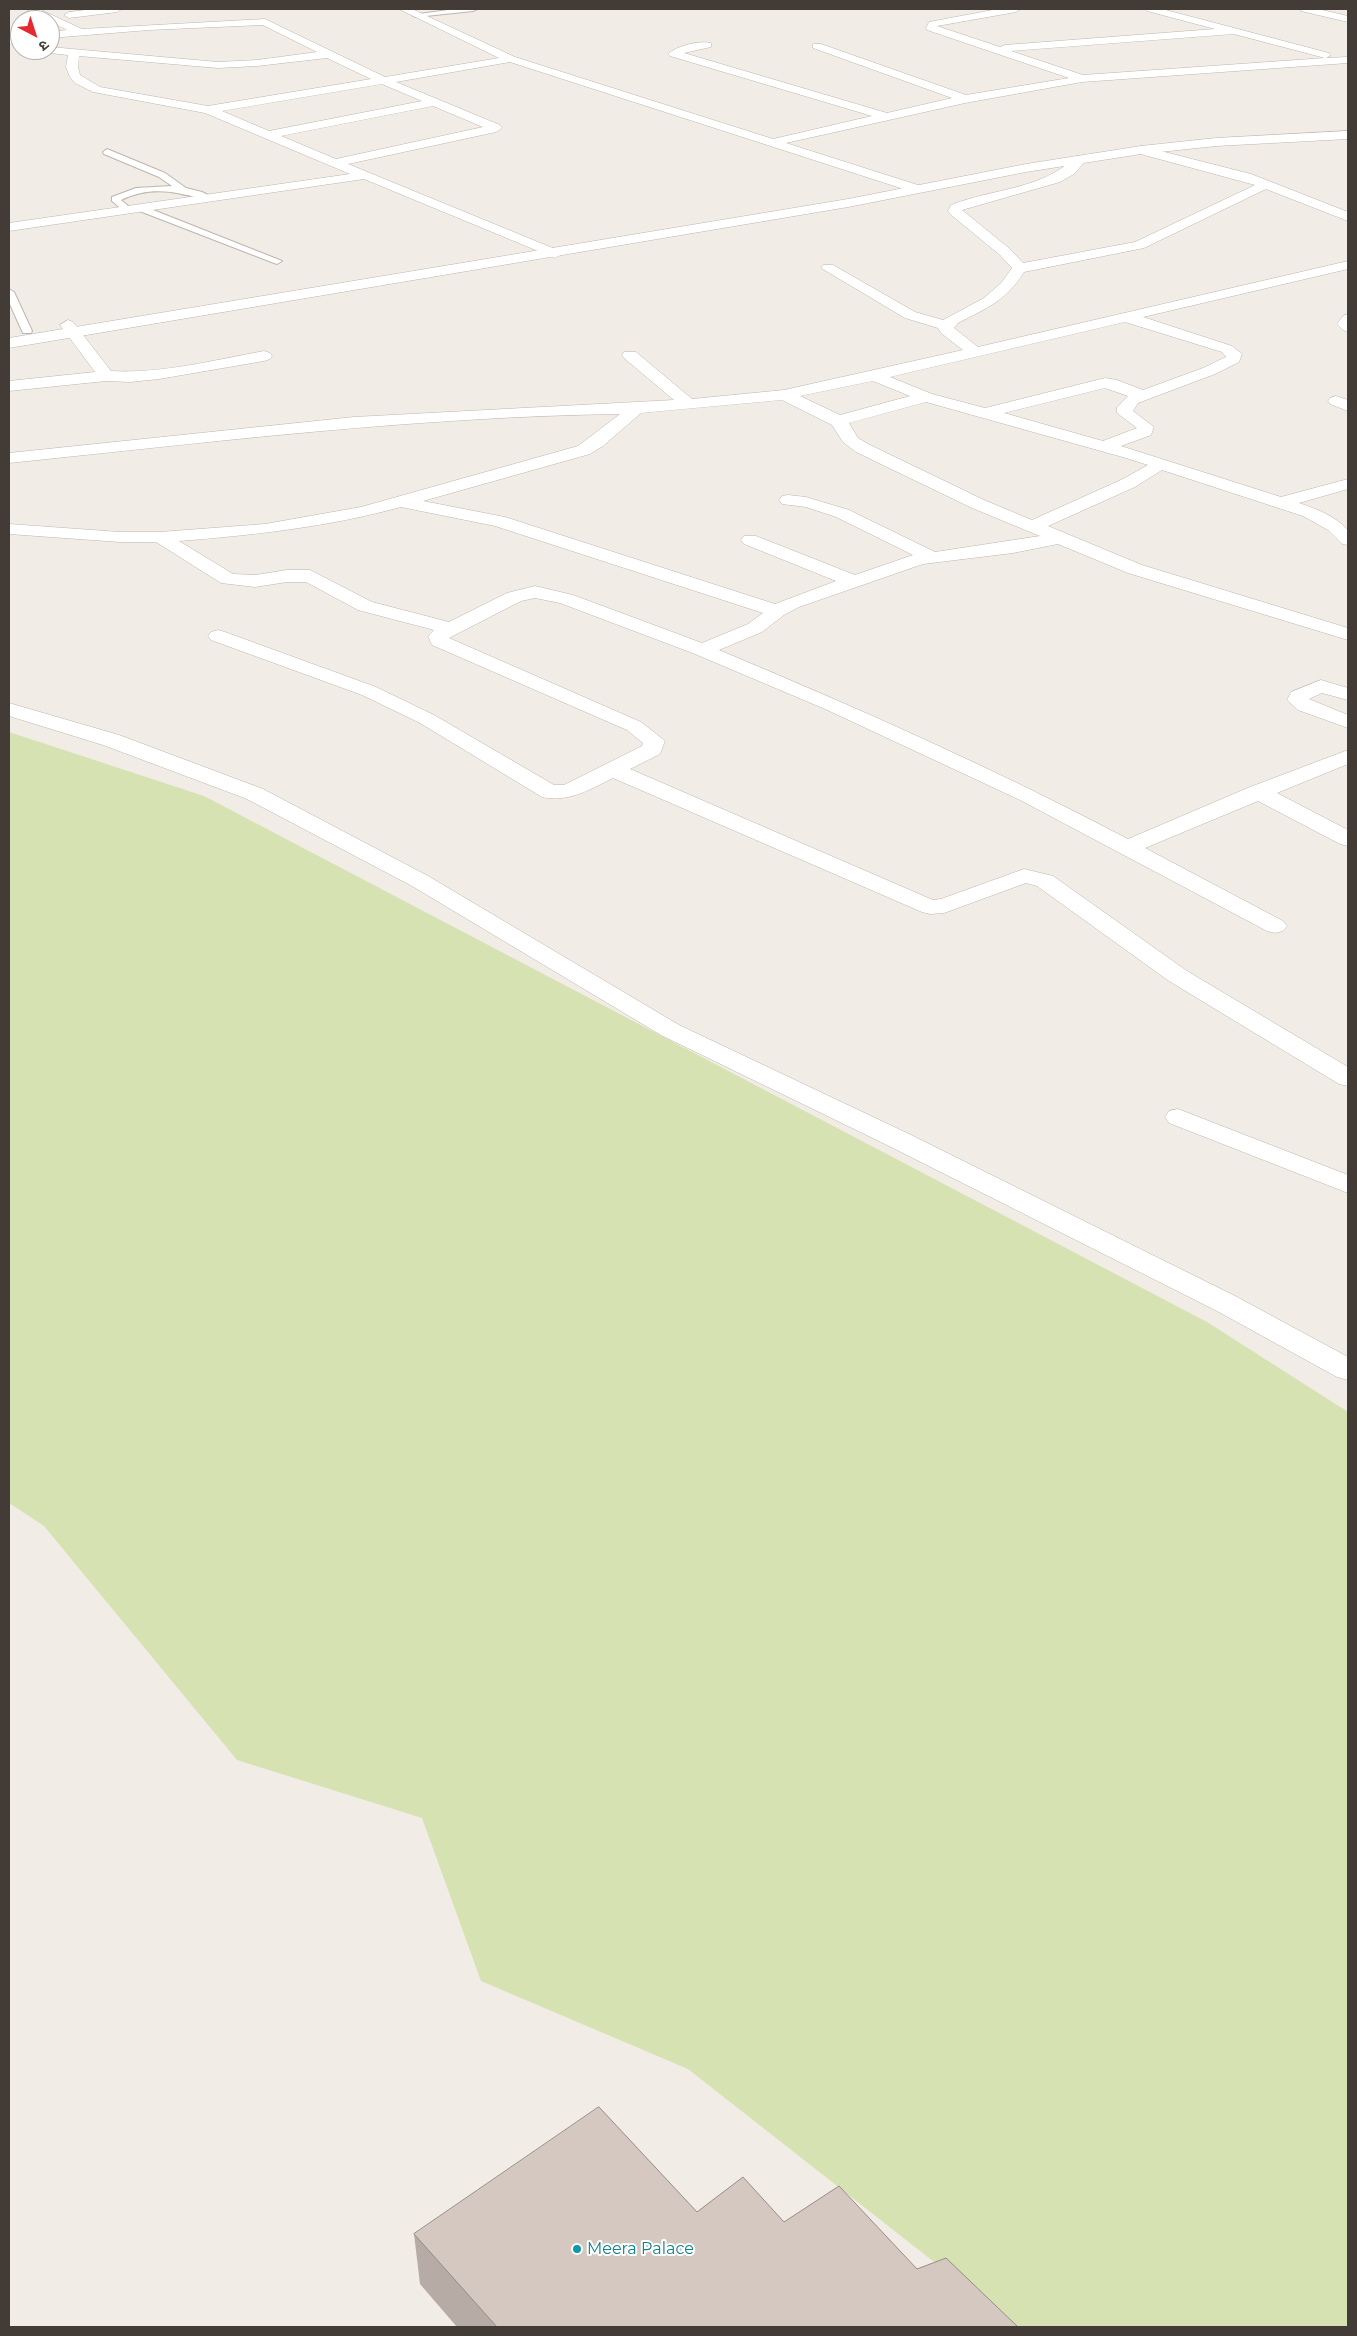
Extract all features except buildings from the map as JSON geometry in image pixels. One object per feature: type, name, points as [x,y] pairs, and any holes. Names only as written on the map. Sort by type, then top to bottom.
[{"type":"street","points":[[404,9],[511,59],[916,189]]},
{"type":"street","points":[[1016,9],[944,21],[933,24],[931,28],[1082,79]]},
{"type":"street","points":[[1151,9],[1347,60]]},
{"type":"street","points":[[1304,9],[1345,17]]},
{"type":"street","points":[[60,17],[123,13],[149,27]]},
{"type":"street","points":[[249,13],[384,81],[496,128],[333,163]]},
{"type":"street","points":[[60,34],[149,27],[265,22]]},
{"type":"street","points":[[60,23],[79,32]]},
{"type":"street","points":[[993,49],[1235,31]]},
{"type":"street","points":[[707,45],[682,50],[674,54],[885,117]]},
{"type":"street","points":[[817,46],[965,99]]},
{"type":"street","points":[[60,51],[218,65],[257,63],[329,54]]},
{"type":"street","points":[[74,53],[71,64],[74,76],[97,90],[208,110],[362,176],[555,254]]},
{"type":"street","points":[[208,110],[511,59]]},
{"type":"street","points":[[771,142],[965,99],[1082,79],[1347,60]]},
{"type":"street","points":[[266,135],[436,102]]},
{"type":"street","points":[[9,334],[27,331],[71,329],[555,254],[897,183],[990,165],[1081,151],[1182,140],[1348,128]]},
{"type":"street","points":[[9,343],[71,329],[542,248],[916,189],[988,174],[1081,159],[1216,142],[1325,136],[1348,137]]},
{"type":"street","points":[[1141,150],[1246,177],[1348,217]]},
{"type":"street","points":[[1019,268],[1005,252],[959,215],[955,211],[956,208],[1050,182],[1074,170],[1081,159]]},
{"type":"street","points":[[9,227],[362,176]]},
{"type":"street","points":[[946,325],[951,320],[987,303],[1004,288],[1019,268],[1075,260],[1139,245],[1266,185]]},
{"type":"street","points":[[1322,207],[1341,199]]},
{"type":"street","points":[[9,458],[354,422],[557,410],[636,409],[784,395],[874,376],[1348,265]]},
{"type":"street","points":[[828,268],[910,314],[946,325]]},
{"type":"street","points":[[1104,446],[1145,431],[1146,427],[1125,413],[1125,407],[1132,400],[1209,371],[1233,359],[1234,354],[1226,349],[1125,316]]},
{"type":"street","points":[[1348,319],[1344,324],[1348,327]]},
{"type":"street","points":[[946,325],[946,330],[952,336],[975,352]]},
{"type":"street","points":[[71,329],[106,376]]},
{"type":"street","points":[[630,355],[688,404]]},
{"type":"street","points":[[9,386],[106,376],[130,377],[159,374],[264,356]]},
{"type":"street","points":[[874,376],[926,397],[1104,446],[1309,512],[1334,526],[1348,540]]},
{"type":"street","points":[[985,414],[1105,383],[1111,383],[1144,396]]},
{"type":"street","points":[[784,395],[838,421],[842,425],[846,436],[862,448],[1032,527],[1135,569],[1348,634]]},
{"type":"street","points":[[838,421],[926,397]]},
{"type":"street","points":[[9,528],[120,537],[160,537],[265,529],[324,520],[402,502],[473,480],[584,450],[598,442],[636,409]]},
{"type":"street","points":[[1032,527],[1129,483],[1152,470],[1158,463]]},
{"type":"street","points":[[1279,503],[1348,484]]},
{"type":"street","points":[[788,500],[804,501],[827,507],[932,556]]},
{"type":"street","points":[[402,502],[499,521],[778,611]]},
{"type":"street","points":[[160,537],[228,578],[255,582],[287,576],[310,576],[365,606],[405,618],[451,628]]},
{"type":"street","points":[[702,650],[755,628],[778,611],[827,590],[932,556],[1012,547],[1059,538]]},
{"type":"street","points":[[750,540],[854,581]]},
{"type":"street","points":[[218,636],[368,691],[427,718],[550,792],[568,791],[652,749],[654,741],[634,726],[439,641],[438,636],[514,597],[535,592],[566,599],[702,650],[973,769],[1053,808],[1275,926]]},
{"type":"street","points":[[1348,694],[1321,686],[1298,696],[1297,700],[1305,706],[1348,722]]},
{"type":"street","points":[[9,709],[111,740],[255,794],[420,881],[670,1030],[899,1140],[1209,1295],[1348,1370]]},
{"type":"street","points":[[1126,848],[1348,756]]},
{"type":"street","points":[[613,770],[930,907],[944,906],[1024,876],[1045,881],[1178,976],[1348,1078]]},
{"type":"street","points":[[1258,792],[1348,840]]},
{"type":"street","points":[[1178,1117],[1348,1185]]},
{"type":"lane","points":[[416,15],[473,9]]},
{"type":"lane","points":[[107,152],[162,175],[182,188],[200,193],[209,198]]},
{"type":"lane","points":[[182,188],[135,192],[115,199],[134,209],[276,261]]},
{"type":"lane","points":[[9,292],[27,331]]},
{"type":"green space","points":[[9,732],[204,796],[1207,1322],[1348,1412],[1348,2327],[1017,2327],[688,2069],[481,1981],[422,1818],[237,1760],[44,1526],[9,1503]]},
{"type":"place","name":"Meera Palace","points":[[577,2249]]}]
